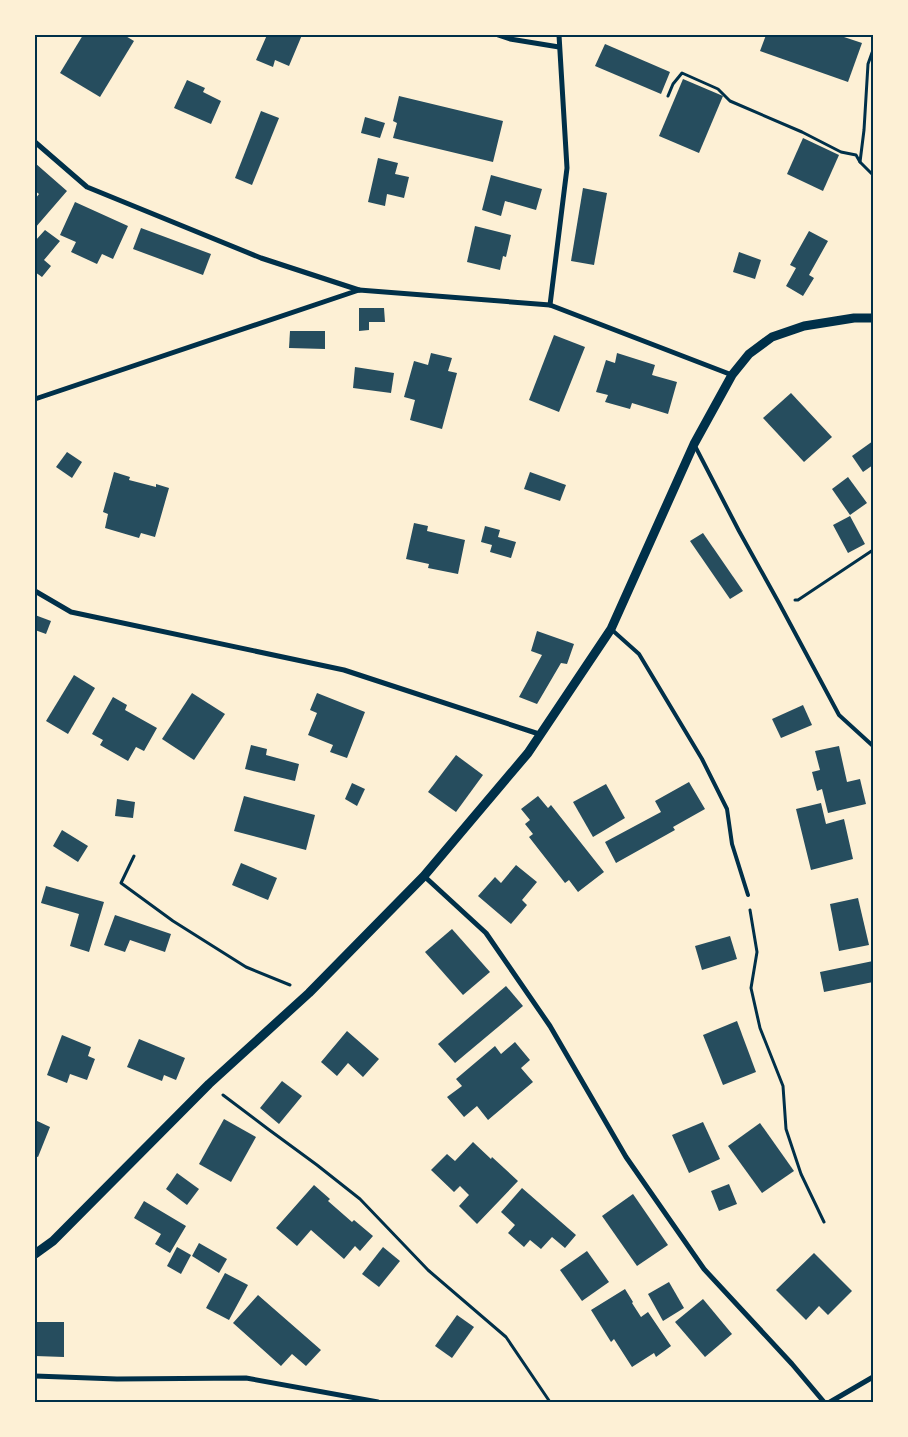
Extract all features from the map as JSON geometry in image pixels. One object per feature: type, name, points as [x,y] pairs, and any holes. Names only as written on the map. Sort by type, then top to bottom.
[{"type":"street","points":[[498,35],[510,39],[560,47]]},
{"type":"street","points":[[550,305],[567,168],[559,35]]},
{"type":"street","points":[[35,142],[87,187],[261,258],[359,290],[550,305],[732,375]]},
{"type":"street","points":[[35,399],[359,290]]},
{"type":"street","points":[[35,1254],[53,1241],[209,1084],[309,993],[424,876],[528,753],[611,629],[694,444],[732,375],[749,354],[772,337],[804,326],[854,318],[873,318]]},
{"type":"street","points":[[35,591],[71,612],[344,670],[539,734]]},
{"type":"street","points":[[424,876],[486,933],[550,1026],[626,1157],[704,1269],[792,1364],[824,1402]]},
{"type":"street","points":[[35,1376],[117,1379],[246,1378],[378,1402]]},
{"type":"street","points":[[830,1402],[873,1377]]},
{"type":"lane","points":[[694,444],[839,715],[873,746]]},
{"type":"lane","points":[[611,629],[639,654],[702,759],[727,809],[732,844],[748,895]]},
{"type":"path","points":[[860,162],[868,64],[873,50]]},
{"type":"path","points":[[668,96],[673,84],[682,73],[718,89],[730,101],[802,132],[841,152],[856,155],[873,175]]},
{"type":"path","points":[[779,603],[798,600],[873,550]]},
{"type":"path","points":[[134,856],[122,883],[174,921],[246,967],[309,993]]},
{"type":"path","points":[[748,895],[757,952],[751,988],[760,1028],[782,1086],[786,1129],[801,1174],[824,1222]]},
{"type":"path","points":[[209,1084],[360,1199],[428,1270],[506,1337],[550,1402]]},
{"type":"building","points":[[83,35],[124,35],[134,41],[100,97],[60,73]]},
{"type":"building","points":[[267,35],[302,35],[289,66],[275,60],[273,67],[256,60]]},
{"type":"building","points":[[766,35],[838,35],[862,43],[848,82],[760,51]]},
{"type":"building","points":[[605,44],[670,72],[661,94],[595,66]]},
{"type":"building","points":[[683,79],[723,96],[699,153],[659,136]]},
{"type":"building","points":[[187,80],[205,88],[203,92],[221,101],[211,124],[174,108]]},
{"type":"building","points":[[399,96],[503,121],[493,162],[393,138],[397,123],[393,121]]},
{"type":"building","points":[[261,111],[279,118],[252,185],[235,178]]},
{"type":"building","points":[[365,117],[385,123],[380,138],[361,133]]},
{"type":"building","points":[[803,138],[839,155],[823,191],[787,174]]},
{"type":"building","points":[[378,158],[398,163],[395,174],[409,177],[404,198],[387,194],[385,206],[368,202]]},
{"type":"building","points":[[35,163],[67,191],[35,228],[35,199],[39,194],[35,191]]},
{"type":"building","points":[[491,175],[542,189],[536,210],[505,201],[501,216],[482,210]]},
{"type":"building","points":[[583,188],[607,193],[594,265],[571,261]]},
{"type":"building","points":[[75,202],[128,226],[113,259],[102,254],[97,264],[71,252],[76,242],[60,235]]},
{"type":"building","points":[[475,226],[511,235],[506,257],[503,256],[500,270],[467,262]]},
{"type":"building","points":[[141,228],[211,254],[203,275],[133,249]]},
{"type":"building","points":[[45,230],[60,241],[44,260],[51,266],[42,277],[35,272],[35,241]]},
{"type":"building","points":[[809,231],[828,241],[809,275],[814,278],[803,296],[786,286],[796,268],[790,265]]},
{"type":"building","points":[[739,252],[761,260],[755,279],[733,272]]},
{"type":"building","points":[[359,308],[384,308],[385,322],[369,322],[369,330],[359,331]]},
{"type":"building","points":[[290,331],[325,331],[325,349],[289,348]]},
{"type":"building","points":[[554,335],[585,347],[559,412],[529,400]]},
{"type":"building","points":[[431,353],[452,358],[448,371],[457,373],[442,429],[410,420],[415,400],[404,397],[414,361],[428,365]]},
{"type":"building","points":[[617,353],[655,365],[652,375],[677,382],[668,414],[632,403],[630,409],[605,402],[608,395],[596,392],[606,360],[615,363]]},
{"type":"building","points":[[355,367],[394,373],[391,393],[353,388]]},
{"type":"building","points":[[791,393],[832,437],[804,462],[763,418]]},
{"type":"building","points":[[873,441],[873,465],[863,472],[852,456]]},
{"type":"building","points":[[67,452],[82,462],[72,478],[56,467]]},
{"type":"building","points":[[114,472],[130,477],[129,480],[156,487],[156,484],[169,488],[155,537],[141,533],[139,538],[105,528],[108,514],[103,512]]},
{"type":"building","points":[[530,472],[566,485],[560,501],[524,489]]},
{"type":"building","points":[[848,477],[867,503],[850,515],[832,489]]},
{"type":"building","points":[[850,516],[865,544],[848,553],[833,525]]},
{"type":"building","points":[[414,523],[428,526],[427,531],[465,540],[458,574],[428,568],[429,564],[406,559]]},
{"type":"building","points":[[485,526],[500,530],[498,537],[516,542],[511,558],[490,552],[492,545],[481,542]]},
{"type":"building","points":[[703,533],[743,591],[730,599],[690,541]]},
{"type":"building","points":[[35,615],[51,621],[46,634],[35,630]]},
{"type":"building","points":[[537,631],[574,644],[567,664],[561,663],[537,704],[519,697],[542,655],[531,651]]},
{"type":"building","points":[[74,675],[95,688],[68,734],[46,721]]},
{"type":"building","points":[[192,693],[225,714],[194,760],[162,739]]},
{"type":"building","points":[[317,693],[365,712],[347,758],[330,752],[333,745],[308,735],[317,713],[310,710]]},
{"type":"building","points":[[113,697],[127,705],[125,710],[157,728],[144,751],[136,747],[128,761],[100,745],[103,740],[92,734]]},
{"type":"building","points":[[803,705],[812,725],[781,738],[772,719]]},
{"type":"building","points":[[251,745],[267,749],[266,755],[299,764],[295,781],[245,769]]},
{"type":"building","points":[[839,746],[847,782],[860,779],[866,804],[828,813],[822,789],[817,791],[812,772],[820,770],[815,751]]},
{"type":"building","points":[[456,755],[483,775],[456,812],[428,792]]},
{"type":"building","points":[[689,782],[705,809],[673,827],[675,830],[616,863],[605,842],[661,812],[655,801]]},
{"type":"building","points":[[352,783],[365,789],[357,806],[345,799]]},
{"type":"building","points":[[606,784],[625,818],[593,837],[573,802]]},
{"type":"building","points":[[244,796],[315,815],[306,850],[234,831]]},
{"type":"building","points":[[538,796],[548,808],[551,805],[604,872],[578,892],[569,880],[565,883],[529,837],[533,834],[525,824],[530,820],[521,809]]},
{"type":"building","points":[[117,799],[135,802],[133,818],[115,816]]},
{"type":"building","points":[[821,803],[826,824],[844,819],[853,859],[811,870],[796,809]]},
{"type":"building","points":[[62,830],[88,846],[78,862],[53,846]]},
{"type":"building","points":[[241,863],[277,878],[268,900],[232,885]]},
{"type":"building","points":[[516,865],[537,882],[522,900],[527,905],[511,924],[478,896],[495,877],[501,883]]},
{"type":"building","points":[[46,886],[104,902],[89,952],[70,946],[79,914],[41,903]]},
{"type":"building","points":[[858,898],[869,945],[839,951],[830,904]]},
{"type":"building","points":[[115,915],[171,934],[165,952],[130,940],[125,952],[104,945]]},
{"type":"building","points":[[452,929],[490,972],[463,995],[425,952]]},
{"type":"building","points":[[730,936],[737,959],[702,970],[695,946]]},
{"type":"building","points":[[873,961],[873,982],[824,992],[820,972]]},
{"type":"building","points":[[506,986],[523,1006],[455,1063],[438,1044]]},
{"type":"building","points":[[737,1021],[756,1072],[723,1085],[703,1035]]},
{"type":"building","points":[[347,1031],[379,1059],[363,1077],[348,1063],[337,1076],[321,1062]]},
{"type":"building","points":[[62,1035],[91,1047],[88,1056],[95,1059],[87,1080],[70,1074],[67,1083],[47,1075]]},
{"type":"building","points":[[139,1039],[185,1058],[176,1080],[164,1075],[162,1081],[127,1067]]},
{"type":"building","points":[[515,1042],[530,1060],[521,1068],[533,1082],[488,1120],[477,1106],[464,1117],[447,1097],[462,1086],[456,1079],[495,1046],[501,1054]]},
{"type":"building","points":[[282,1081],[302,1096],[279,1124],[260,1108]]},
{"type":"building","points":[[224,1119],[256,1137],[231,1182],[199,1164]]},
{"type":"building","points":[[35,1120],[50,1127],[38,1157],[35,1156]]},
{"type":"building","points":[[703,1122],[720,1159],[689,1173],[672,1135]]},
{"type":"building","points":[[760,1123],[794,1171],[762,1193],[728,1146]]},
{"type":"building","points":[[473,1142],[518,1181],[477,1224],[459,1206],[469,1195],[460,1186],[454,1192],[431,1170],[447,1154],[455,1161]]},
{"type":"building","points":[[177,1173],[199,1189],[187,1205],[166,1189]]},
{"type":"building","points":[[729,1184],[737,1204],[719,1211],[711,1191]]},
{"type":"building","points":[[314,1185],[330,1199],[328,1201],[352,1222],[354,1220],[373,1236],[360,1251],[355,1246],[344,1259],[311,1230],[297,1246],[276,1228]]},
{"type":"building","points":[[522,1188],[576,1235],[565,1248],[552,1237],[541,1249],[530,1240],[524,1247],[508,1233],[515,1225],[501,1212]]},
{"type":"building","points":[[633,1194],[668,1245],[637,1266],[602,1216]]},
{"type":"building","points":[[144,1201],[186,1226],[170,1253],[155,1244],[161,1234],[134,1218]]},
{"type":"building","points":[[199,1243],[227,1259],[219,1273],[192,1256]]},
{"type":"building","points":[[177,1247],[191,1255],[181,1274],[167,1266]]},
{"type":"building","points":[[383,1247],[400,1261],[379,1287],[362,1274]]},
{"type":"building","points":[[587,1251],[609,1282],[582,1301],[560,1270]]},
{"type":"building","points":[[814,1253],[852,1291],[828,1315],[819,1306],[806,1320],[776,1290]]},
{"type":"building","points":[[225,1273],[248,1285],[229,1320],[206,1308]]},
{"type":"building","points":[[669,1282],[684,1308],[663,1321],[648,1294]]},
{"type":"building","points":[[625,1289],[641,1317],[648,1312],[671,1346],[656,1357],[654,1353],[632,1367],[614,1339],[611,1342],[591,1310]]},
{"type":"building","points":[[258,1295],[321,1350],[306,1366],[292,1354],[281,1366],[233,1323]]},
{"type":"building","points":[[703,1299],[732,1334],[705,1357],[675,1322]]},
{"type":"building","points":[[457,1315],[474,1327],[452,1358],[435,1346]]},
{"type":"building","points":[[35,1322],[64,1322],[64,1357],[35,1356]]}]
